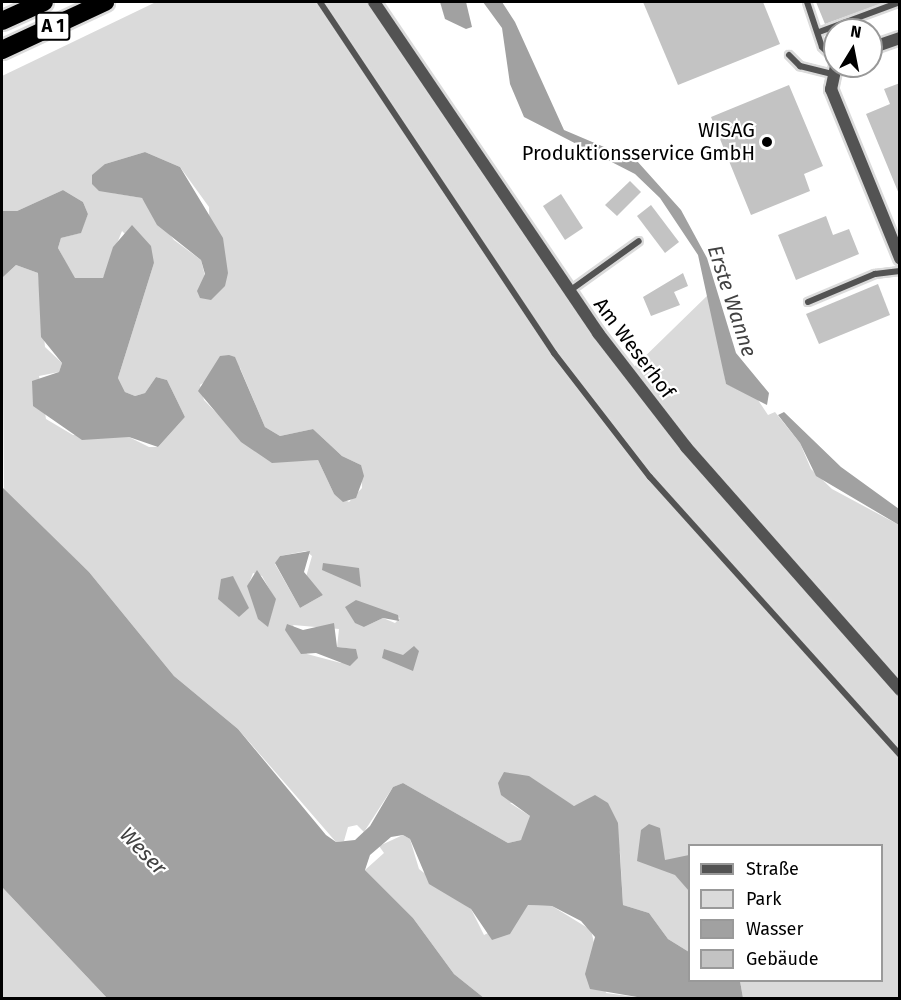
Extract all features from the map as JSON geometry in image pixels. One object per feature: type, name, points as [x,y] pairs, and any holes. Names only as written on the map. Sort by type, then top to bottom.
[{"type":"highway","name":"A 1","points":[[2,21],[44,2]]},
{"type":"highway","name":"A 1","points":[[2,50],[105,2]]},
{"type":"street","name":"Am Weserhof","points":[[374,2],[568,292],[686,447],[900,690]]},
{"type":"street","points":[[883,44],[900,38]]},
{"type":"street","points":[[835,78],[839,114],[900,258]]},
{"type":"lane","points":[[320,2],[554,353],[650,477],[900,755]]},
{"type":"lane","points":[[807,2],[823,48]]},
{"type":"lane","points":[[819,32],[900,2]]},
{"type":"lane","points":[[789,55],[800,66],[823,69]]},
{"type":"lane","points":[[568,292],[639,241]]},
{"type":"lane","points":[[808,302],[875,274],[900,271]]},
{"type":"green space","points":[[156,2],[372,2],[590,330],[899,695],[899,998],[743,998],[740,982],[883,982],[883,844],[688,844],[688,951],[668,939],[649,913],[623,905],[620,852],[585,802],[574,806],[564,801],[510,803],[530,816],[529,829],[521,840],[508,843],[403,783],[393,787],[364,832],[357,825],[348,827],[344,841],[336,842],[238,729],[174,676],[89,572],[4,491],[2,278],[16,265],[38,273],[45,347],[62,363],[59,372],[39,376],[46,419],[73,435],[129,437],[149,447],[158,447],[185,417],[167,380],[156,377],[145,393],[135,396],[125,392],[118,378],[154,263],[122,231],[103,278],[74,278],[58,248],[61,238],[80,233],[88,214],[83,202],[63,190],[17,211],[2,211],[2,76]],"holes":[[[145,152],[180,167],[209,207],[211,300],[201,260],[174,240],[142,198],[113,193],[105,164]],[[220,357],[240,368],[265,427],[280,436],[313,429],[342,456],[361,465],[362,488],[349,502],[334,494],[318,460],[283,461],[228,425],[204,400],[200,385],[212,377]],[[306,551],[312,556],[306,577],[323,595],[300,608],[275,564],[280,556]],[[253,573],[262,576],[275,599],[269,621],[257,613],[248,586]],[[356,600],[372,610],[400,618],[395,623],[383,618],[364,627]],[[293,625],[339,629],[337,647],[355,649],[341,663],[307,654]]]},
{"type":"green space","points":[[710,293],[726,384],[756,397],[768,415],[775,412],[800,443],[811,469],[832,489],[899,525],[899,679],[693,448],[632,369]]},
{"type":"green space","points":[[403,835],[410,839],[419,869],[471,909],[484,935],[519,918],[527,905],[552,906],[591,930],[606,993],[643,998],[484,998],[454,974],[413,918],[365,870],[384,853],[379,846]]},
{"type":"green space","points":[[2,887],[107,998],[2,998]]},
{"type":"water","points":[[440,2],[466,2],[472,27],[466,29],[445,19]]},
{"type":"water","points":[[483,2],[502,2],[515,22],[564,130],[637,161],[681,210],[707,258],[736,353],[769,393],[767,405],[726,384],[698,255],[660,198],[635,174],[524,117],[510,84],[502,28]]},
{"type":"water","points":[[145,152],[180,167],[223,238],[228,273],[225,286],[211,300],[200,298],[197,291],[205,274],[201,260],[157,225],[142,198],[99,191],[92,184],[92,175],[105,164]]},
{"type":"water","points":[[63,190],[83,202],[88,214],[81,233],[61,238],[58,248],[75,278],[103,278],[113,247],[132,225],[151,246],[154,263],[118,378],[125,392],[135,396],[145,393],[156,377],[167,380],[185,417],[158,447],[129,437],[82,440],[33,406],[32,381],[59,372],[62,363],[41,337],[38,273],[16,265],[2,278],[2,211],[17,211]]},
{"type":"water","points":[[220,356],[235,357],[265,427],[280,436],[313,429],[342,456],[361,465],[364,476],[356,498],[343,502],[334,494],[318,460],[272,463],[241,442],[198,391]]},
{"type":"water","points":[[784,412],[841,467],[899,509],[899,525],[816,476],[800,443],[778,415]]},
{"type":"water","name":"Weser","points":[[2,487],[89,572],[174,676],[238,729],[326,835],[336,842],[355,840],[370,826],[393,787],[403,783],[508,843],[521,840],[530,816],[501,795],[498,783],[504,772],[529,776],[574,806],[595,795],[608,803],[618,823],[623,905],[649,913],[668,939],[688,951],[688,982],[740,982],[743,998],[643,998],[590,989],[585,974],[595,937],[581,921],[552,906],[528,905],[510,934],[492,940],[471,909],[429,884],[410,839],[403,835],[391,837],[370,855],[365,870],[413,918],[454,974],[484,998],[107,998],[2,887]]},
{"type":"water","points":[[310,551],[304,572],[323,595],[300,608],[275,563],[280,556]]},
{"type":"water","points":[[323,563],[359,568],[361,587],[322,570]]},
{"type":"water","points":[[257,570],[276,599],[268,627],[258,619],[247,586]]},
{"type":"water","points":[[233,576],[249,608],[239,617],[218,599],[221,579]]},
{"type":"water","points":[[356,600],[398,615],[399,621],[383,618],[364,627],[355,623],[345,607]]},
{"type":"water","points":[[334,623],[337,647],[356,649],[358,658],[350,666],[316,653],[301,654],[285,630],[287,624],[303,630]]},
{"type":"water","points":[[414,646],[419,651],[413,671],[382,658],[384,649],[403,655]]},
{"type":"water","points":[[649,824],[660,828],[665,860],[688,855],[688,890],[675,875],[637,861],[641,830]]},
{"type":"building","points":[[643,2],[763,2],[780,44],[678,85]]},
{"type":"building","points":[[816,2],[886,2],[842,18],[823,19]]},
{"type":"building","points":[[900,83],[899,194],[866,114],[890,104],[884,89]]},
{"type":"building","name":"WISAG Produktionsservice GmbH","points":[[789,85],[823,166],[804,174],[810,191],[751,215],[711,117]]},
{"type":"building","points":[[630,181],[641,192],[617,216],[605,205]]},
{"type":"building","points":[[561,194],[583,228],[565,240],[543,206]]},
{"type":"building","points":[[651,205],[679,242],[665,253],[637,216]]},
{"type":"building","points":[[826,216],[833,235],[849,229],[859,254],[796,280],[778,235]]},
{"type":"building","points":[[683,273],[688,286],[674,292],[680,305],[651,316],[643,297]]},
{"type":"building","points":[[878,284],[890,315],[819,344],[806,314]]},
{"type":"place","name":"WISAG Produktionsservice GmbH","points":[[767,142]]},
{"type":"water label","name":"Erste Wanne","points":[[732,301]]}]
